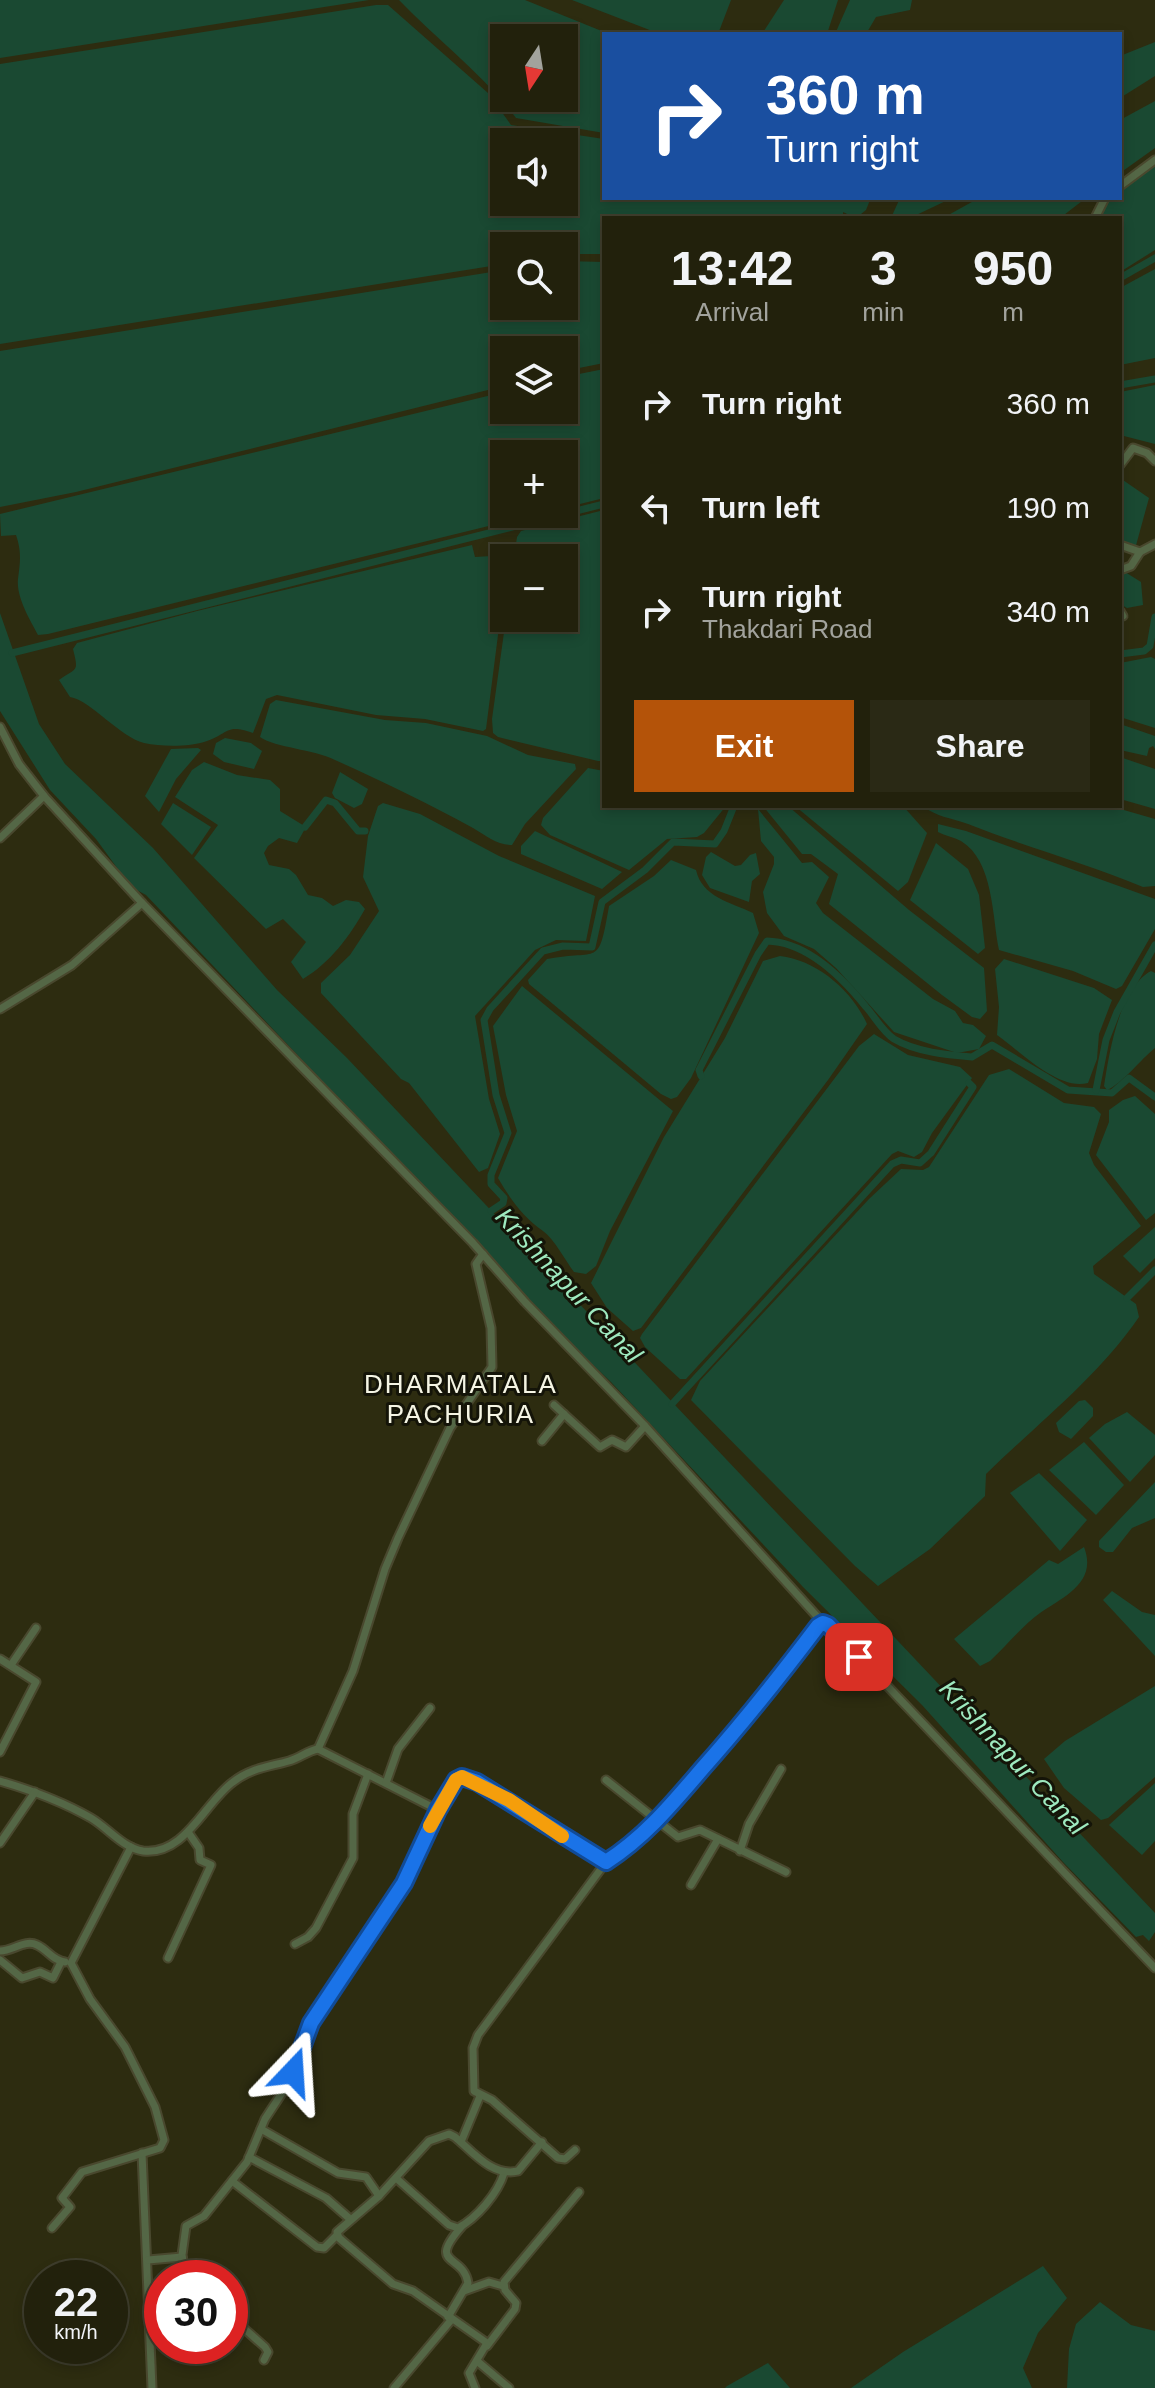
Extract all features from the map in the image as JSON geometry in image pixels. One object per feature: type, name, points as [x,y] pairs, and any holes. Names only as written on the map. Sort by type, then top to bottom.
[{"type":"street","points":[[1122,185],[1155,160]]},
{"type":"street","points":[[1122,462],[1133,448],[1147,453],[1155,461]]},
{"type":"street","points":[[1122,569],[1131,566],[1140,552],[1155,544]]},
{"type":"street","points":[[1122,546],[1140,552]]},
{"type":"street","points":[[0,727],[19,764],[44,796],[142,903],[483,1254],[645,1426],[823,1623],[838,1634],[1155,1968]]},
{"type":"street","points":[[0,838],[44,796]]},
{"type":"street","points":[[0,1009],[72,965],[142,903]]},
{"type":"street","points":[[0,1781],[35,1792],[94,1820],[131,1847],[152,1851],[188,1832],[235,1780],[260,1766],[293,1759],[318,1749],[353,1671],[398,1538],[450,1428],[492,1367],[491,1328],[476,1264],[483,1254]]},
{"type":"street","points":[[554,1405],[600,1447],[612,1440],[626,1447],[645,1426]]},
{"type":"street","points":[[542,1441],[564,1414]]},
{"type":"street","points":[[575,2150],[561,2159],[492,2100],[480,2096],[473,2087],[474,2041],[606,1862],[633,1845],[657,1822],[823,1623]]},
{"type":"street","points":[[11,1665],[36,1628]]},
{"type":"street","points":[[0,1659],[33,1678],[35,1685],[0,1752]]},
{"type":"street","points":[[386,1783],[398,1749],[430,1708]]},
{"type":"street","points":[[318,1749],[438,1810]]},
{"type":"street","points":[[740,1851],[749,1824],[781,1769]]},
{"type":"street","points":[[295,1944],[316,1928],[353,1858],[353,1814],[368,1774]]},
{"type":"street","points":[[183,2260],[187,2224],[204,2216],[249,2157],[302,2053],[311,2023],[404,1883],[438,1810],[456,1780],[469,1778],[606,1862]]},
{"type":"street","points":[[606,1780],[678,1837],[700,1830],[786,1872]]},
{"type":"street","points":[[0,1843],[35,1792]]},
{"type":"street","points":[[168,1958],[211,1865],[200,1860],[199,1848],[188,1832]]},
{"type":"street","points":[[691,1885],[718,1839]]},
{"type":"street","points":[[71,1963],[131,1847]]},
{"type":"street","points":[[0,1951],[10,1951],[26,1943],[37,1944],[61,1962],[71,1963]]},
{"type":"street","points":[[0,1960],[22,1978],[40,1972],[53,1978],[61,1962]]},
{"type":"street","points":[[52,2228],[71,2206],[62,2198],[82,2172],[160,2148],[164,2140],[155,2107],[125,2047],[90,1999],[71,1963]]},
{"type":"street","points":[[461,2142],[480,2096]]},
{"type":"street","points":[[261,2129],[338,2173],[366,2177],[379,2196]]},
{"type":"street","points":[[232,2181],[317,2247],[324,2248],[337,2235],[339,2228],[379,2196],[429,2141],[449,2134],[490,2167],[504,2173],[518,2171],[542,2142]]},
{"type":"street","points":[[142,2153],[148,2260],[182,2257]]},
{"type":"street","points":[[249,2157],[326,2198],[350,2219]]},
{"type":"street","points":[[394,2388],[450,2318],[464,2291],[468,2278],[448,2258],[448,2242],[498,2188],[504,2173]]},
{"type":"street","points":[[396,2178],[449,2225],[463,2226]]},
{"type":"street","points":[[503,2286],[579,2192]]},
{"type":"street","points":[[337,2235],[393,2284],[413,2291],[487,2346]]},
{"type":"street","points":[[464,2291],[489,2282],[503,2286],[514,2299],[515,2309],[469,2373],[475,2388]]},
{"type":"street","points":[[248,2332],[268,2352],[264,2360]]},
{"type":"street","points":[[477,2361],[509,2388]]},
{"type":"street","points":[[151,2364],[152,2388]]},
{"type":"shaded area","points":[[0,0],[369,0],[0,58]]},
{"type":"shaded area","points":[[399,0],[525,0],[604,32],[602,133],[516,118],[511,112],[578,112],[578,24],[490,24],[490,87]]},
{"type":"shaded area","points":[[572,0],[731,0],[719,32],[655,32]]},
{"type":"shaded area","points":[[784,0],[838,0],[828,32],[763,32]]},
{"type":"shaded area","points":[[850,0],[912,0],[910,10],[876,17],[867,32],[836,32]]},
{"type":"shaded area","points":[[388,5],[488,93],[490,112],[502,112],[511,125],[531,128],[490,128],[490,216],[578,216],[578,135],[602,139],[602,200],[870,200],[866,210],[858,216],[843,212],[843,216],[602,216],[602,254],[578,254],[578,232],[490,232],[490,266],[0,344],[0,64]]},
{"type":"shaded area","points":[[1155,42],[1155,76],[1122,97],[1122,55]]},
{"type":"shaded area","points":[[1155,101],[1155,148],[1122,172],[1122,119]]},
{"type":"shaded area","points":[[1155,162],[1155,250],[1122,271],[1122,216],[1099,216],[1107,200],[1122,200],[1122,187]]},
{"type":"shaded area","points":[[899,200],[948,200],[914,216],[892,216]]},
{"type":"shaded area","points":[[975,200],[1083,200],[1063,216],[947,216]]},
{"type":"shaded area","points":[[578,261],[602,262],[602,363],[578,368],[578,336],[490,336],[490,389],[76,492],[0,507],[0,351],[490,272],[490,320],[578,320]]},
{"type":"shaded area","points":[[1155,269],[1155,358],[1122,365],[1122,287]]},
{"type":"shaded area","points":[[602,369],[602,498],[578,504],[578,440],[490,440],[490,526],[48,634],[38,635],[24,608],[18,586],[18,541],[16,535],[1,536],[0,514],[490,395],[490,424],[578,424],[578,374]]},
{"type":"shaded area","points":[[1155,385],[1155,444],[1122,436],[1122,392]]},
{"type":"shaded area","points":[[1122,479],[1149,498],[1135,549],[1122,545]]},
{"type":"shaded area","points":[[602,511],[602,761],[498,737],[493,733],[492,719],[504,632],[578,632],[578,544],[516,544],[521,531],[533,528],[578,528],[578,517]]},
{"type":"shaded area","points":[[472,545],[475,557],[490,556],[490,632],[498,632],[486,729],[376,715],[277,695],[266,699],[253,733],[232,729],[207,741],[192,744],[151,744],[125,734],[87,705],[70,697],[59,680],[75,669],[73,649],[77,643]]},
{"type":"shaded area","points":[[1122,573],[1141,582],[1143,605],[1127,608],[1122,605]]},
{"type":"shaded area","points":[[0,613],[39,724],[65,764],[153,848],[277,990],[347,1058],[1155,1913],[1155,1932],[1149,1941],[1143,1935],[1136,1937],[1063,1862],[922,1705],[803,1587],[146,895],[131,887],[96,839],[50,790],[0,711]]},
{"type":"shaded area","points":[[1151,657],[1155,659],[1155,728],[1122,718],[1122,663]]},
{"type":"shaded area","points":[[276,700],[385,720],[426,723],[487,736],[528,755],[575,764],[576,769],[525,824],[512,845],[501,843],[335,760],[260,737],[270,704]]},
{"type":"shaded area","points":[[1122,725],[1155,736],[1155,749],[1153,746],[1149,748],[1147,756],[1122,750]]},
{"type":"shaded area","points":[[225,738],[251,743],[262,751],[254,769],[224,762],[213,754],[216,743]]},
{"type":"shaded area","points":[[171,749],[201,750],[176,779],[159,812],[145,796]]},
{"type":"shaded area","points":[[1122,758],[1155,769],[1155,809],[1122,800]]},
{"type":"shaded area","points":[[204,762],[237,775],[270,780],[280,789],[280,811],[306,827],[297,843],[279,838],[268,846],[264,853],[269,865],[289,869],[308,895],[322,898],[333,906],[346,900],[359,902],[365,909],[338,948],[303,979],[291,962],[306,942],[283,919],[266,929],[194,858],[218,825],[175,797],[192,770]]},
{"type":"shaded area","points":[[588,768],[602,771],[602,808],[724,808],[704,833],[697,837],[667,839],[629,870],[550,835],[541,825],[543,818]]},
{"type":"shaded area","points":[[340,772],[368,789],[362,804],[354,808],[335,798],[332,793]]},
{"type":"shaded area","points":[[173,803],[211,827],[192,855],[161,824]]},
{"type":"shaded area","points":[[383,803],[420,814],[499,856],[595,896],[586,941],[556,940],[535,950],[475,1016],[489,1099],[500,1134],[488,1168],[479,1172],[409,1083],[401,1079],[321,993],[321,983],[350,955],[379,911],[363,877],[368,836],[378,806]]},
{"type":"shaded area","points":[[765,808],[790,808],[909,910],[984,968],[987,1011],[980,1019],[972,1017],[942,995],[829,904],[838,874],[811,854],[802,854]]},
{"type":"shaded area","points":[[797,808],[905,808],[927,833],[908,882],[898,891]]},
{"type":"shaded area","points":[[926,808],[1117,808],[1155,819],[1155,886],[1143,887]]},
{"type":"shaded area","points":[[758,809],[802,863],[812,862],[829,877],[816,903],[823,913],[933,999],[955,1011],[963,1023],[973,1025],[986,1036],[979,1049],[957,1053],[894,1032],[836,968],[814,949],[784,936],[767,913],[763,892],[774,857],[761,841]]},
{"type":"shaded area","points":[[938,824],[966,831],[1155,899],[1155,929],[1122,986],[1116,989],[1073,971],[999,950],[990,891],[980,862],[961,841],[938,832]]},
{"type":"shaded area","points":[[535,831],[622,872],[602,889],[521,854],[521,846]]},
{"type":"shaded area","points":[[936,843],[968,869],[979,895],[985,948],[978,954],[910,900]]},
{"type":"shaded area","points":[[711,852],[735,866],[756,853],[760,874],[752,881],[749,902],[710,888],[702,875],[706,857]]},
{"type":"shaded area","points":[[671,860],[696,870],[704,887],[718,898],[753,913],[759,933],[691,1078],[677,1097],[671,1099],[661,1094],[528,980],[547,959],[587,954],[599,948],[609,906],[654,876]]},
{"type":"shaded area","points":[[780,956],[807,964],[831,979],[852,1000],[867,1024],[641,1328],[633,1331],[607,1308],[591,1283],[664,1137],[725,1038],[763,961]]},
{"type":"shaded area","points":[[1004,959],[1094,988],[1112,1000],[1099,1034],[1097,1059],[1088,1083],[1076,1084],[1052,1076],[997,1035],[999,1007],[995,969]]},
{"type":"shaded area","points":[[1151,971],[1155,973],[1155,1048],[1107,1090],[1104,1086],[1109,1057],[1123,1006],[1140,980]]},
{"type":"shaded area","points":[[522,986],[673,1111],[610,1231],[596,1266],[586,1274],[574,1272],[552,1240],[518,1208],[498,1178],[517,1131],[506,1095],[493,1026]]},
{"type":"shaded area","points":[[874,1034],[908,1055],[960,1067],[972,1078],[922,1152],[914,1157],[898,1151],[892,1154],[686,1379],[680,1379],[645,1347],[640,1338],[642,1334],[859,1046]]},
{"type":"shaded area","points":[[1009,1069],[1064,1103],[1094,1107],[1101,1114],[1089,1153],[1094,1165],[1141,1226],[1093,1266],[1094,1274],[1136,1304],[1139,1317],[1086,1380],[986,1474],[985,1496],[930,1549],[878,1586],[691,1400],[700,1381],[869,1199],[901,1169],[923,1170],[929,1167],[989,1075]]},
{"type":"shaded area","points":[[1135,1096],[1155,1114],[1155,1213],[1146,1220],[1096,1155],[1109,1122],[1109,1110]]},
{"type":"shaded area","points":[[1155,1227],[1155,1258],[1140,1273],[1123,1256]]},
{"type":"shaded area","points":[[1085,1400],[1093,1408],[1093,1416],[1071,1439],[1059,1432],[1056,1423],[1079,1401]]},
{"type":"shaded area","points":[[1127,1412],[1155,1435],[1155,1455],[1130,1482],[1089,1438],[1105,1424]]},
{"type":"shaded area","points":[[1084,1442],[1124,1485],[1096,1515],[1049,1470]]},
{"type":"shaded area","points":[[1039,1473],[1087,1520],[1060,1551],[1010,1493]]},
{"type":"shaded area","points":[[1155,1482],[1155,1518],[1132,1528],[1113,1552],[1099,1547],[1099,1541]]},
{"type":"shaded area","points":[[1084,1547],[1086,1570],[1076,1588],[1033,1618],[990,1661],[980,1666],[954,1639],[1049,1560],[1058,1564]]},
{"type":"shaded area","points":[[1112,1591],[1142,1612],[1155,1615],[1155,1656],[1103,1600]]},
{"type":"shaded area","points":[[1155,1686],[1155,1777],[1108,1818],[1101,1820],[1064,1788],[1044,1759],[1065,1741]]},
{"type":"shaded area","points":[[1155,1783],[1155,1841],[1142,1855],[1109,1825]]},
{"type":"shaded area","points":[[1043,2266],[1067,2298],[1038,2333],[1023,2368],[1032,2388],[851,2388],[903,2352]]},
{"type":"shaded area","points":[[1100,2302],[1131,2325],[1155,2331],[1155,2388],[1067,2388],[1069,2349],[1076,2324]]},
{"type":"shaded area","points":[[768,2363],[790,2388],[725,2388],[727,2386]]},
{"type":"waterway","points":[[1122,277],[1155,258]]},
{"type":"waterway","points":[[1122,385],[1155,379]]},
{"type":"waterway","points":[[578,510],[602,504]]},
{"type":"waterway","points":[[12,653],[508,528]]},
{"type":"waterway","points":[[1122,654],[1144,651],[1150,646],[1155,617]]},
{"type":"waterway","points":[[305,827],[326,800],[335,803],[358,831],[365,831]]},
{"type":"waterway","name":"Krishnapur Canal","points":[[491,1211],[503,1203],[504,1198],[491,1184],[491,1175],[508,1133],[496,1095],[484,1020],[490,1009],[543,951],[563,946],[592,947],[602,902],[645,870],[673,842],[715,844],[733,808]]},
{"type":"waterway","points":[[701,1076],[699,1070],[767,941],[782,943],[810,954],[846,984],[886,1032],[912,1047],[972,1057],[992,1045],[1068,1090],[1112,1093],[1129,1078],[1155,1097]]},
{"type":"waterway","points":[[1096,1090],[1106,1040],[1117,1012],[1155,945]]},
{"type":"waterway","points":[[672,1404],[892,1164],[901,1160],[920,1163],[931,1153],[973,1087],[969,1083]]},
{"type":"waterway","points":[[1127,1298],[1155,1270]]},
{"type":"slow traffic","points":[[430,1826],[456,1780],[462,1777],[509,1800],[562,1836]]},
{"type":"district","name":"DHARMATALA PACHURIA","points":[[461,1399]]},
{"type":"route","points":[[293,2072],[311,2023],[404,1883],[438,1810],[456,1780],[462,1777],[477,1782],[606,1862],[633,1845],[657,1822],[737,1729],[818,1626],[823,1623],[828,1625],[859,1657]]}]
